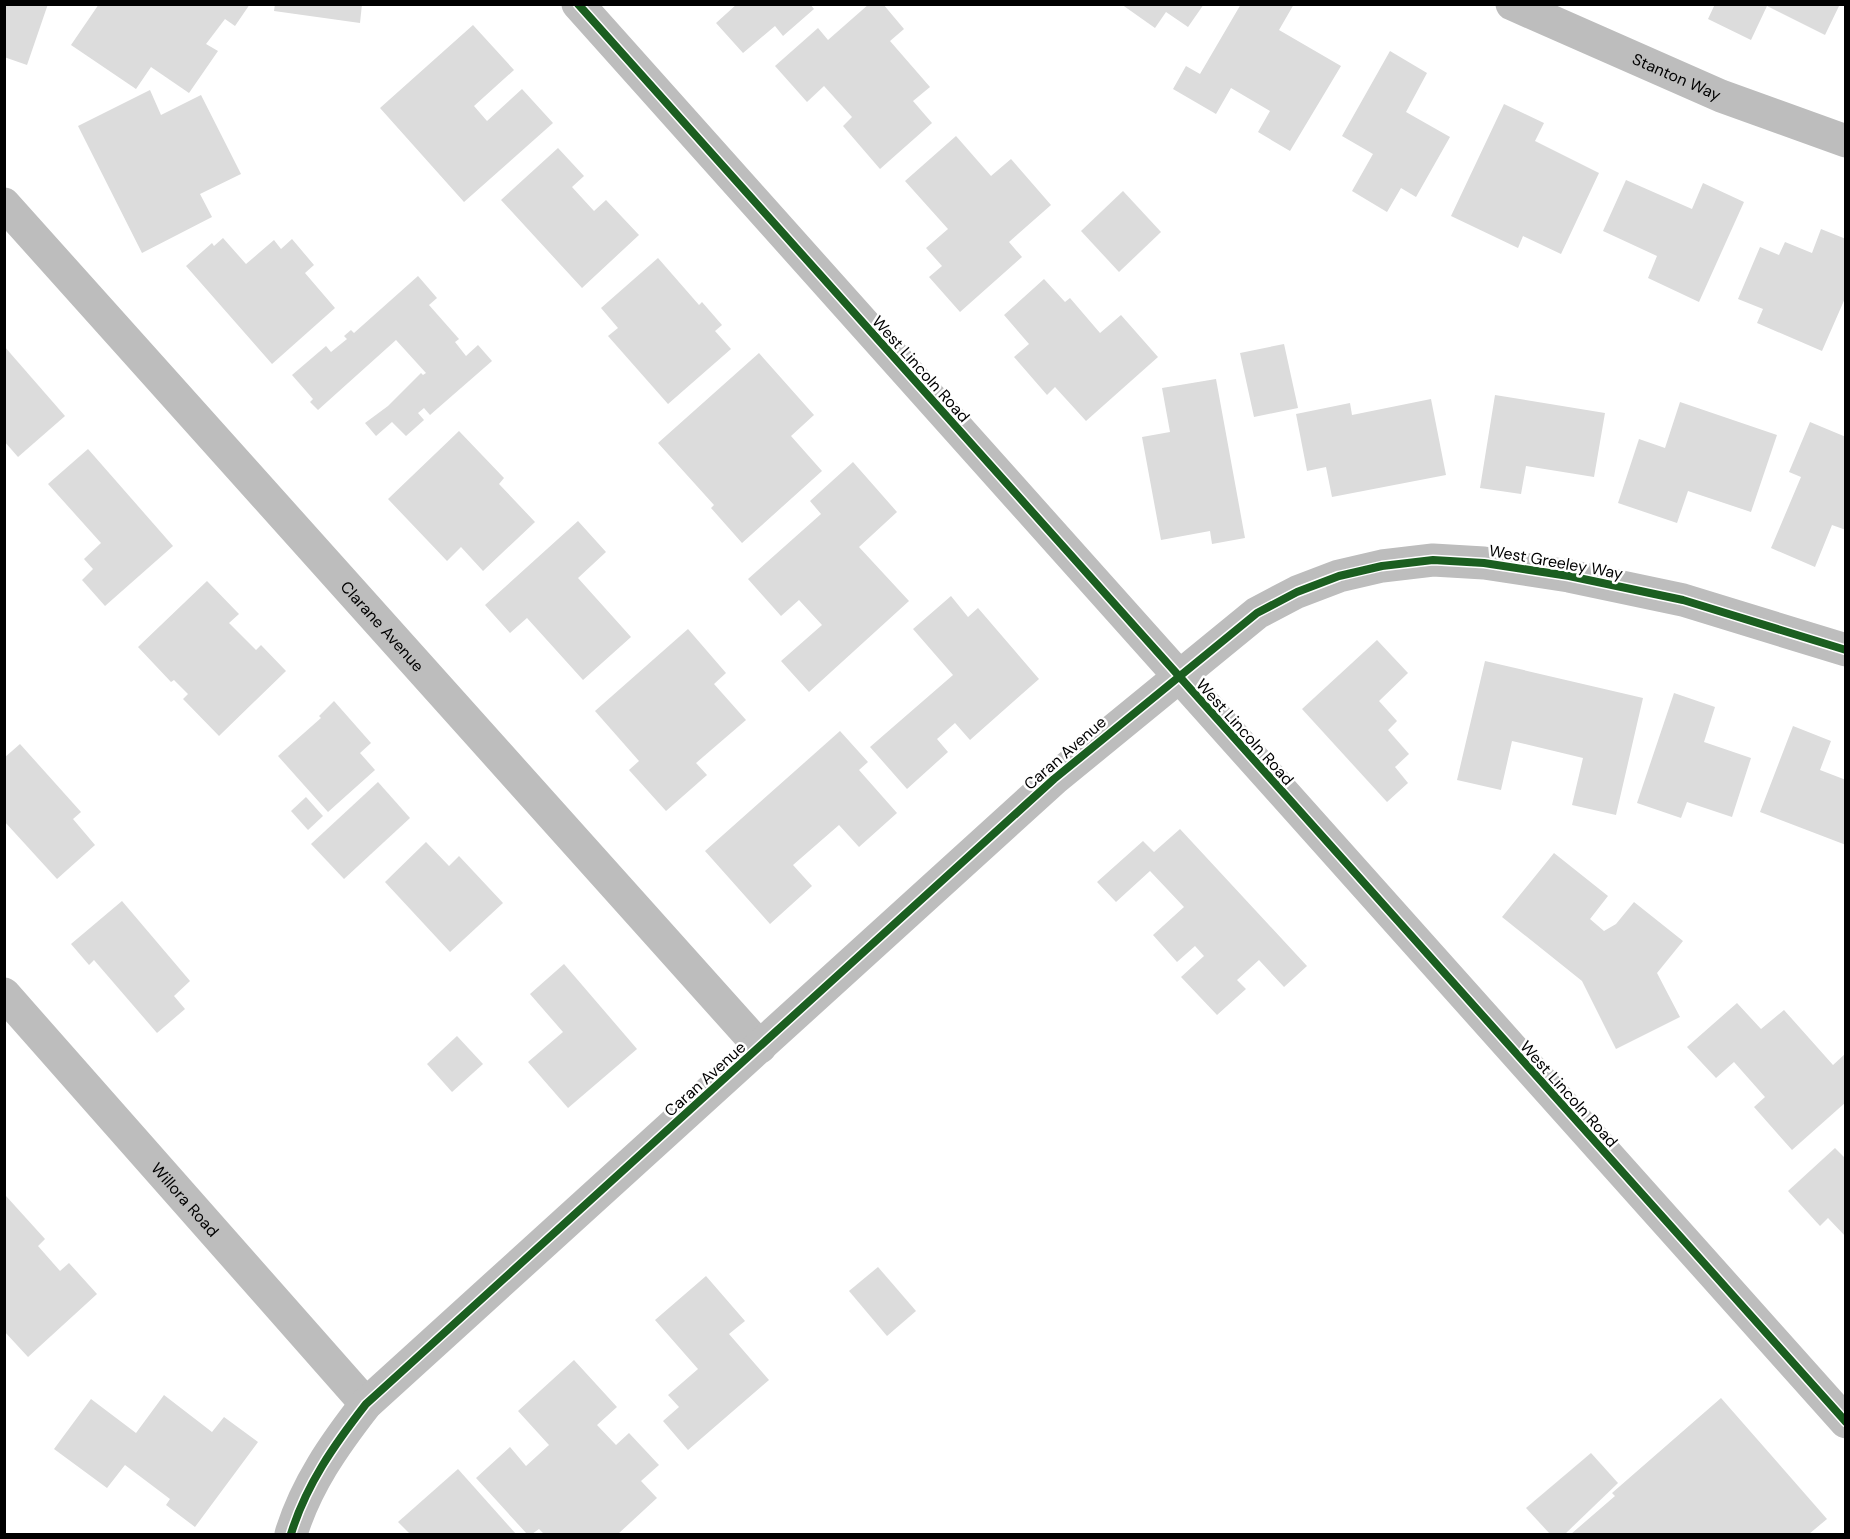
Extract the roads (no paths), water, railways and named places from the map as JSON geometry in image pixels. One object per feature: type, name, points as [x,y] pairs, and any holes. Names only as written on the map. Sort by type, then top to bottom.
[{"type":"street","name":"West Lincoln Road","points":[[578,4],[1845,1422]]},
{"type":"street","name":"Stanton Way","points":[[1512,4],[1721,96],[1845,141]]},
{"type":"street","name":"Clarane Avenue","points":[[4,204],[760,1047]]},
{"type":"street","name":"West Greeley Way","points":[[1178,676],[1257,613],[1297,592],[1339,576],[1382,566],[1433,560],[1484,563],[1580,578],[1683,600],[1845,650]]},
{"type":"street","name":"Caran Avenue","points":[[291,1534],[300,1504],[330,1452],[366,1404],[1054,779],[1178,676]]},
{"type":"street","name":"Willora Road","points":[[4,994],[366,1404]]}]
